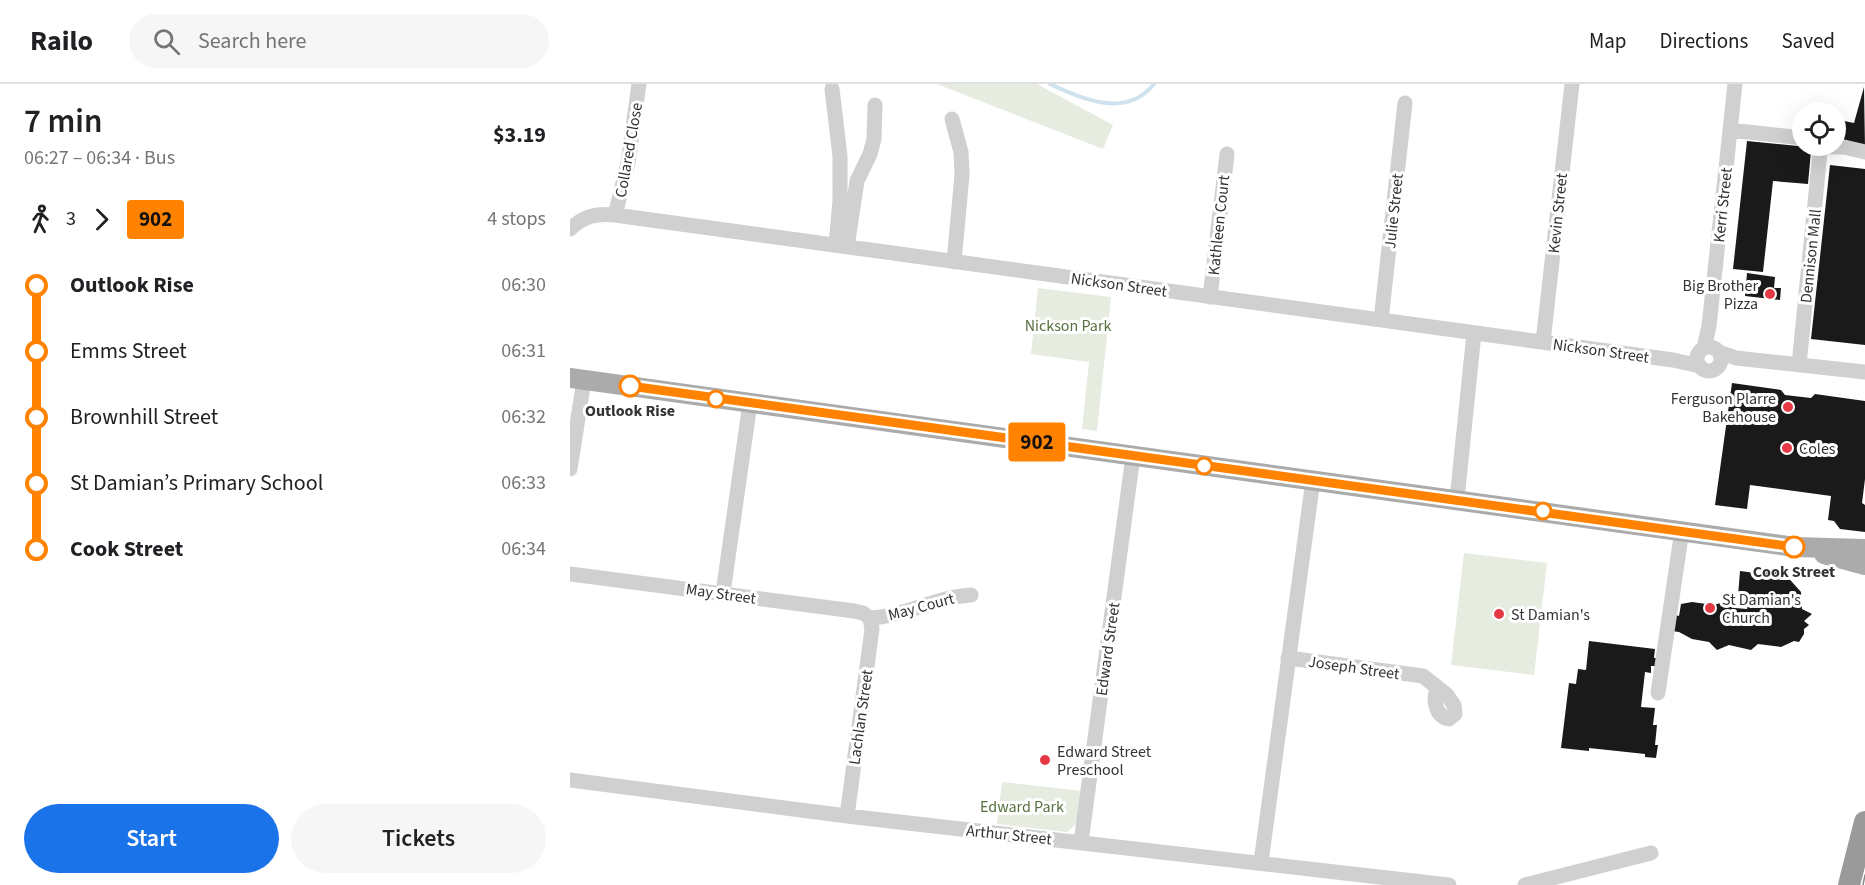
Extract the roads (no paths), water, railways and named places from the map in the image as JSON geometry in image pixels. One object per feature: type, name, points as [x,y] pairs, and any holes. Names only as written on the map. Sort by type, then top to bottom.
[{"type":"highway","points":[[1849,885],[1865,822]]},
{"type":"main road","points":[[577,379],[1802,548],[1865,565]]},
{"type":"main road","points":[[1802,548],[1865,549]]},
{"type":"street","name":"Collared Close","points":[[615,214],[628,163],[639,84]]},
{"type":"street","name":"Kevin Street","points":[[1543,342],[1572,84]]},
{"type":"street","name":"Kerri Street","points":[[1713,356],[1709,326],[1736,84]]},
{"type":"street","points":[[831,89],[840,156],[841,246]]},
{"type":"street","name":"Julie Street","points":[[1381,320],[1405,103]]},
{"type":"street","points":[[841,246],[857,181],[870,154],[874,139],[875,105]]},
{"type":"street","points":[[952,119],[961,152],[962,176],[954,261]]},
{"type":"street","points":[[1730,130],[1792,137]]},
{"type":"street","points":[[1846,147],[1865,152]]},
{"type":"street","name":"Kathleen Court","points":[[1210,297],[1227,154]]},
{"type":"street","name":"Dennison Mall","points":[[1799,365],[1820,156]]},
{"type":"street","name":"Nickson Street","points":[[570,229],[578,221],[590,215],[615,214],[1673,360],[1713,356],[1865,372]]},
{"type":"street","points":[[1457,499],[1474,333]]},
{"type":"street","points":[[570,469],[577,379]]},
{"type":"street","points":[[723,593],[750,403]]},
{"type":"street","name":"Edward Street","points":[[1081,842],[1133,456]]},
{"type":"street","points":[[1260,862],[1313,480]]},
{"type":"street","points":[[1658,693],[1682,531]]},
{"type":"street","name":"May Street","points":[[570,574],[854,611],[870,618]]},
{"type":"street","name":"May Court","points":[[870,618],[899,614],[944,598],[971,595]]},
{"type":"street","name":"Lachlan Street","points":[[847,816],[872,629],[870,618]]},
{"type":"street","name":"Joseph Street","points":[[1288,658],[1420,676],[1426,678],[1437,689]]},
{"type":"street","name":"Arthur Street","points":[[570,780],[847,816],[1449,885]]},
{"type":"street","points":[[1524,885],[1650,854]]},
{"type":"waterway","points":[[1050,84],[1090,100],[1104,103],[1131,101],[1143,95],[1154,84]]},
{"type":"tram line","points":[[1863,885],[1865,875]]},
{"type":"place","name":"Big Brother Pizza","points":[[1770,294]]},
{"type":"place","name":"Outlook Rise","points":[[630,386]]},
{"type":"place","name":"Ferguson Plarre Bakehouse","points":[[1788,407]]},
{"type":"place","name":"Coles","points":[[1787,448]]},
{"type":"place","name":"Cook Street","points":[[1794,547]]},
{"type":"place","name":"St Damian's Church","points":[[1710,608]]},
{"type":"place","name":"St Damian's","points":[[1499,614]]},
{"type":"place","name":"Edward Street Preschool","points":[[1045,760]]},
{"type":"park label","name":"Nickson Park","points":[[1068,325]]},
{"type":"park label","name":"Edward Park","points":[[1022,806]]}]
